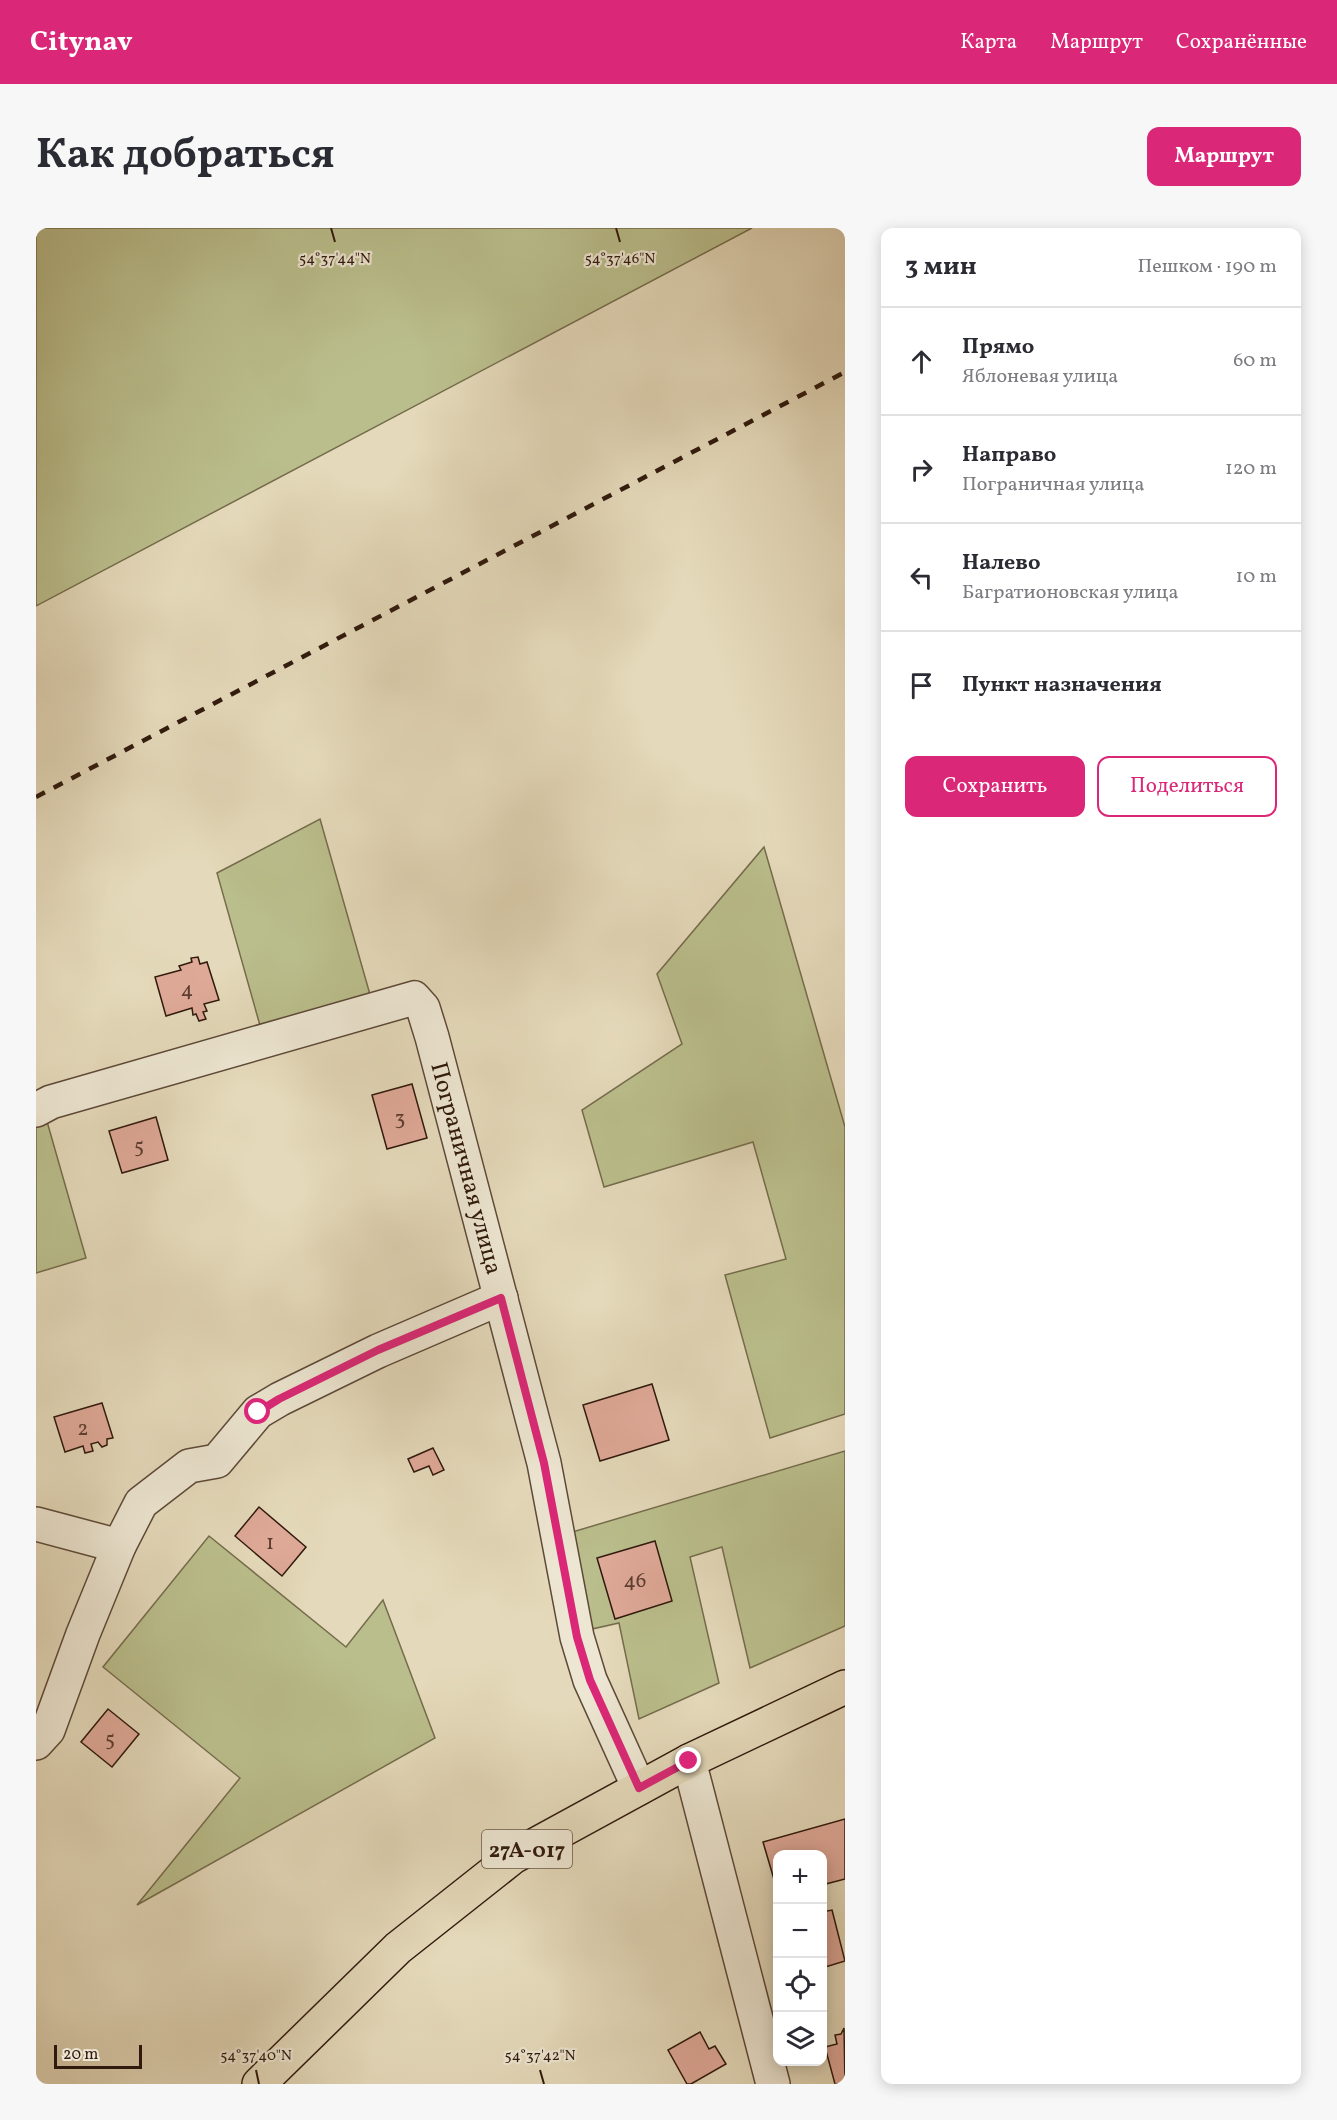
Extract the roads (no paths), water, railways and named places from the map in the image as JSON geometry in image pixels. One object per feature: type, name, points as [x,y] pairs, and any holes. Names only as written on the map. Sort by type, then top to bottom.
[{"type":"main road","name":"27А-017","points":[[259,2084],[398,1948],[513,1857],[689,1761],[845,1687]]},
{"type":"street","name":"Пограничная улица","points":[[36,1110],[51,1102],[414,998],[423,1008],[544,1463],[577,1637],[590,1680],[639,1788]]},
{"type":"street","points":[[36,1743],[48,1730],[118,1546],[141,1503],[189,1466],[217,1461],[258,1412],[270,1405],[378,1350],[501,1298]]},
{"type":"street","points":[[36,1524],[118,1546]]},
{"type":"street","points":[[689,1761],[773,2084]]},
{"type":"railway","points":[[36,797],[845,372]]}]
